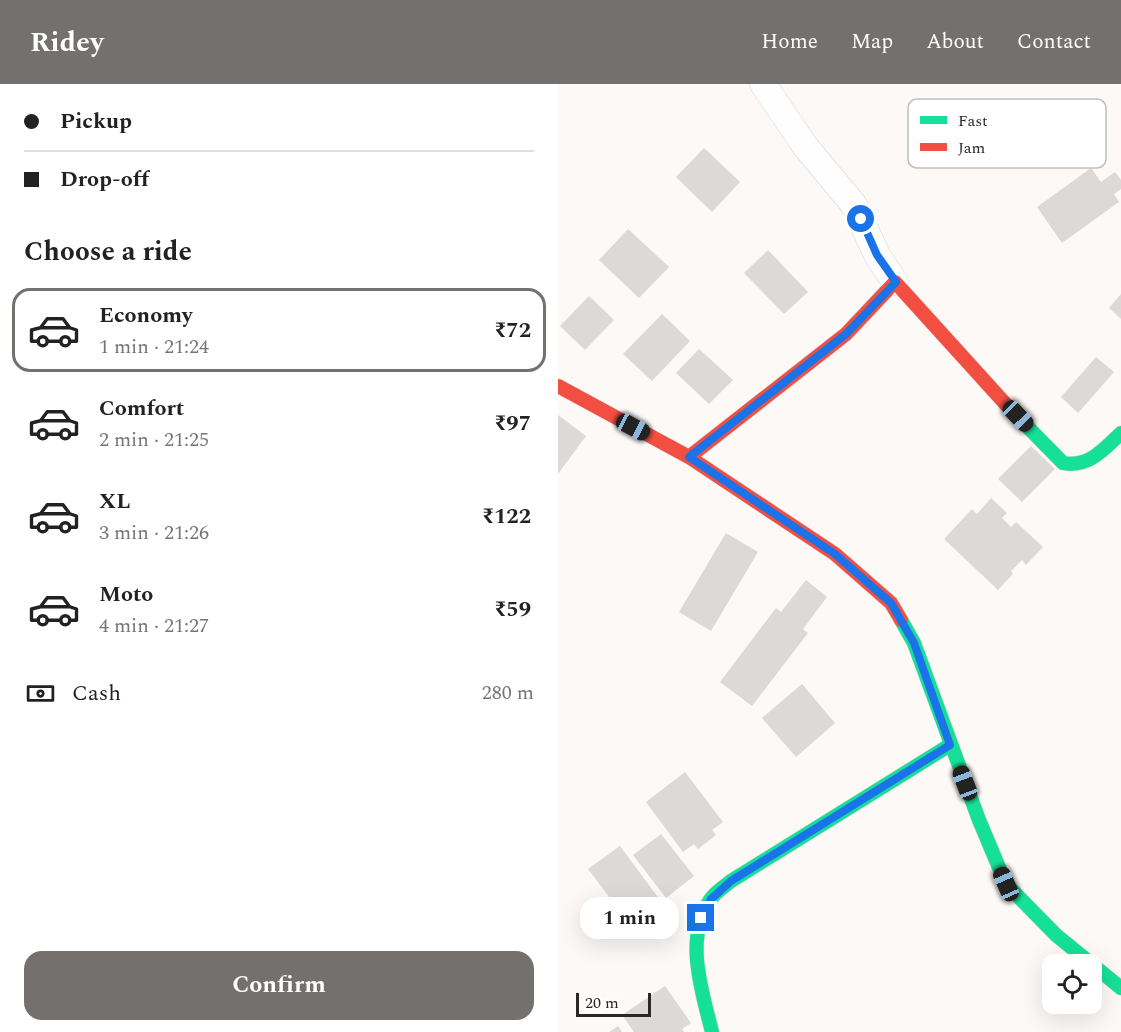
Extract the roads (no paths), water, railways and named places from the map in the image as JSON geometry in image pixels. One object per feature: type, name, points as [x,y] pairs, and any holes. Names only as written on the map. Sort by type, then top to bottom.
[{"type":"street","points":[[763,84],[805,146],[854,205],[877,255],[896,282],[973,370],[1063,463],[1074,466],[1085,463],[1121,433]]},
{"type":"street","points":[[689,457],[846,334],[896,282]]},
{"type":"street","points":[[558,387],[689,457],[835,554],[891,603],[914,643],[950,745],[1006,884],[1056,934],[1121,988]]},
{"type":"street","points":[[712,1032],[700,985],[696,939],[701,918],[711,899],[731,881],[950,745]]}]
